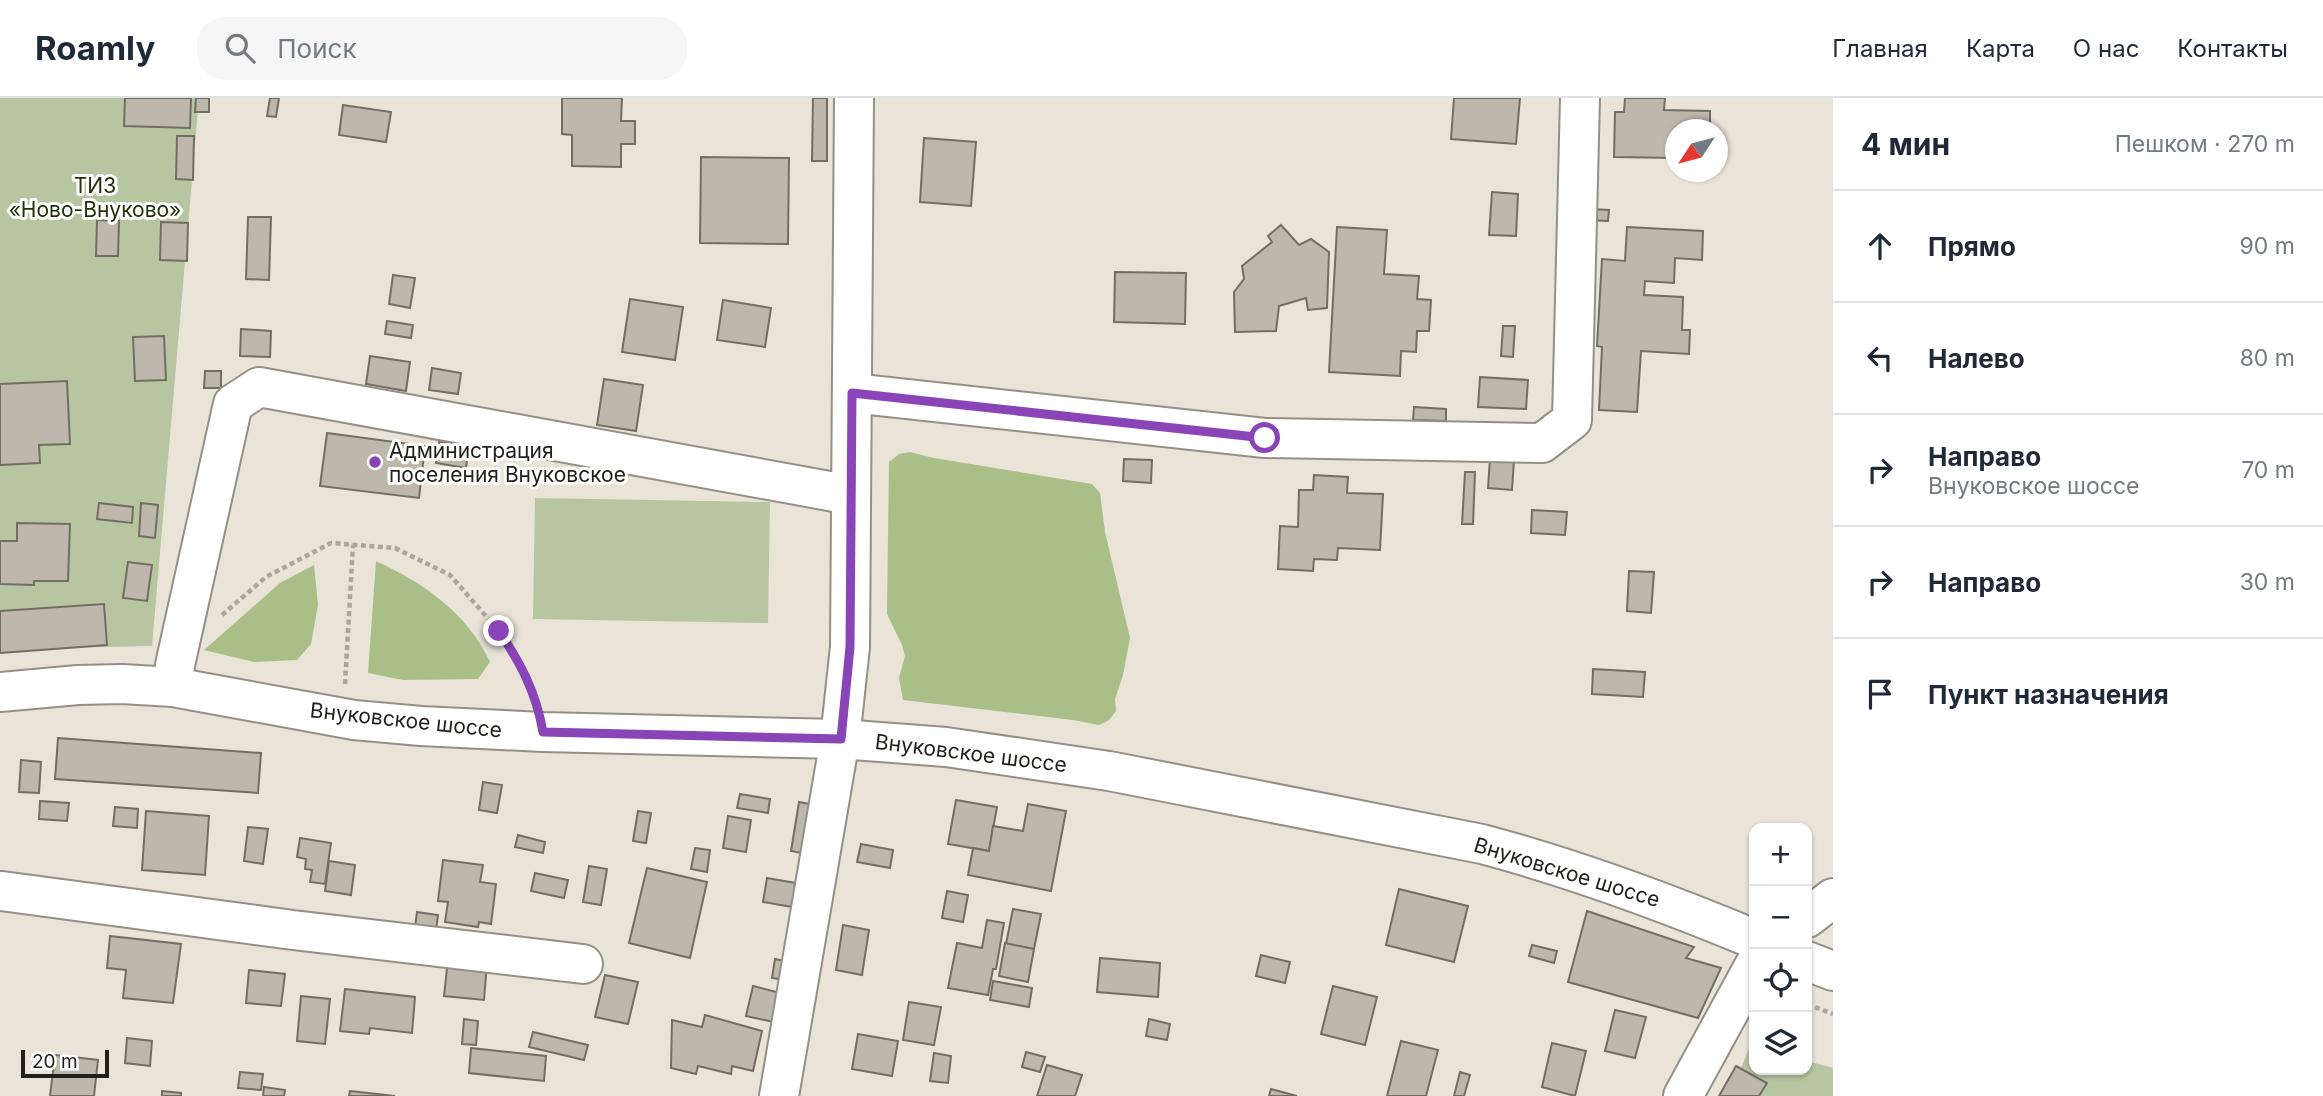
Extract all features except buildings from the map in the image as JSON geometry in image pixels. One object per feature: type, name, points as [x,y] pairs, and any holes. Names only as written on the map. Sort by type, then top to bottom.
[{"type":"street","points":[[779,1096],[841,739],[850,647],[854,98]]},
{"type":"street","points":[[852,393],[1265,438],[1542,443],[1572,420],[1580,98]]},
{"type":"street","points":[[173,687],[175,665],[233,404],[258,387],[851,495]]},
{"type":"street","name":"Внуковское шоссе","points":[[0,692],[78,685],[173,687],[354,720],[543,732],[841,739],[982,751],[1109,771],[1482,844],[1621,886],[1749,937]]},
{"type":"street","points":[[1,896],[583,964]]},
{"type":"street","points":[[1812,914],[1833,898]]},
{"type":"street","points":[[1812,963],[1833,971]]},
{"type":"street","points":[[1684,1096],[1749,975]]},
{"type":"path","points":[[214,622],[266,577],[331,543],[395,548],[450,575],[499,631],[521,664],[538,706],[543,732]]},
{"type":"path","points":[[345,684],[353,545]]},
{"type":"path","points":[[1812,1006],[1833,1014]]},
{"type":"green space","name":"ТИЗ «Ново-Внуково»","points":[[0,98],[199,98],[152,646],[0,649]]},
{"type":"green space","points":[[910,452],[1092,484],[1100,493],[1105,532],[1130,638],[1115,699],[1116,711],[1109,720],[1099,725],[903,700],[899,678],[905,656],[887,614],[889,462],[899,454]]},
{"type":"green space","points":[[535,498],[770,502],[768,623],[533,619]]},
{"type":"green space","points":[[376,561],[427,590],[456,614],[469,629],[490,662],[478,679],[403,680],[368,673]]},
{"type":"green space","points":[[314,565],[318,605],[311,644],[297,660],[254,662],[204,650],[280,583]]},
{"type":"green space","points":[[1749,1048],[1749,1075],[1812,1075],[1812,1062],[1833,1068],[1833,1096],[1730,1096]]},
{"type":"place","name":"Администрация поселения Внуковское","points":[[375,462]]},
{"type":"route","points":[[499,631],[521,664],[538,706],[543,732],[841,739],[850,647],[852,393],[1265,438]]}]
